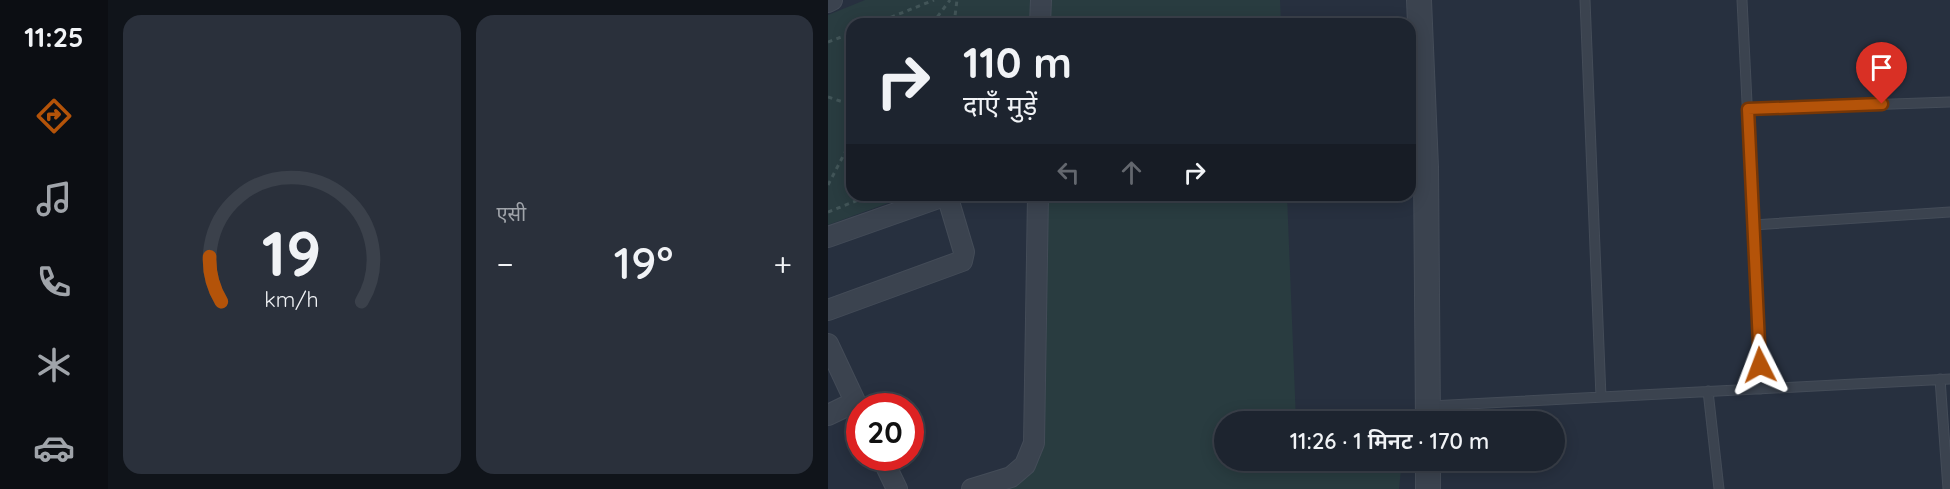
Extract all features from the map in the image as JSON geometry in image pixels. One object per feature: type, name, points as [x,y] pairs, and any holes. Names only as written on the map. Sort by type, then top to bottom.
[{"type":"street","points":[[828,2],[832,0]]},
{"type":"street","points":[[1040,18],[1041,0]]},
{"type":"street","points":[[1419,0],[1426,167],[1427,411]]},
{"type":"street","points":[[828,237],[930,201]]},
{"type":"street","points":[[828,310],[962,261],[964,252],[949,201]]},
{"type":"street","points":[[972,489],[1011,477],[1025,465],[1034,443],[1038,201]]},
{"type":"street","points":[[828,344],[851,393]]},
{"type":"street","points":[[828,415],[846,410]]},
{"type":"street","points":[[888,471],[897,489]]},
{"type":"street","points":[[1428,471],[1428,489]]},
{"type":"lane","points":[[1585,0],[1601,397]]},
{"type":"lane","points":[[1742,0],[1761,388]]},
{"type":"lane","points":[[1748,109],[1950,102]]},
{"type":"lane","points":[[1753,225],[1950,213]]},
{"type":"lane","points":[[1458,411],[1601,397],[1945,379],[1948,489]]},
{"type":"lane","points":[[1708,391],[1719,489]]},
{"type":"path","points":[[889,18],[934,0]]},
{"type":"path","points":[[936,18],[950,0]]},
{"type":"path","points":[[955,18],[957,0]]},
{"type":"path","points":[[828,42],[846,35]]},
{"type":"path","points":[[828,97],[846,103]]},
{"type":"path","points":[[828,185],[846,150]]},
{"type":"path","points":[[828,212],[856,201]]},
{"type":"green space","points":[[865,0],[1032,0],[1032,18],[846,18],[846,201],[894,201],[828,225],[828,15]]},
{"type":"green space","points":[[1044,0],[1280,0],[1281,18],[1043,18]]},
{"type":"green space","points":[[1038,201],[1287,201],[1296,411],[1214,411],[1214,471],[1401,471],[1399,489],[967,489],[1028,468]]},
{"type":"route","points":[[1760,365],[1748,109],[1882,104]]}]
